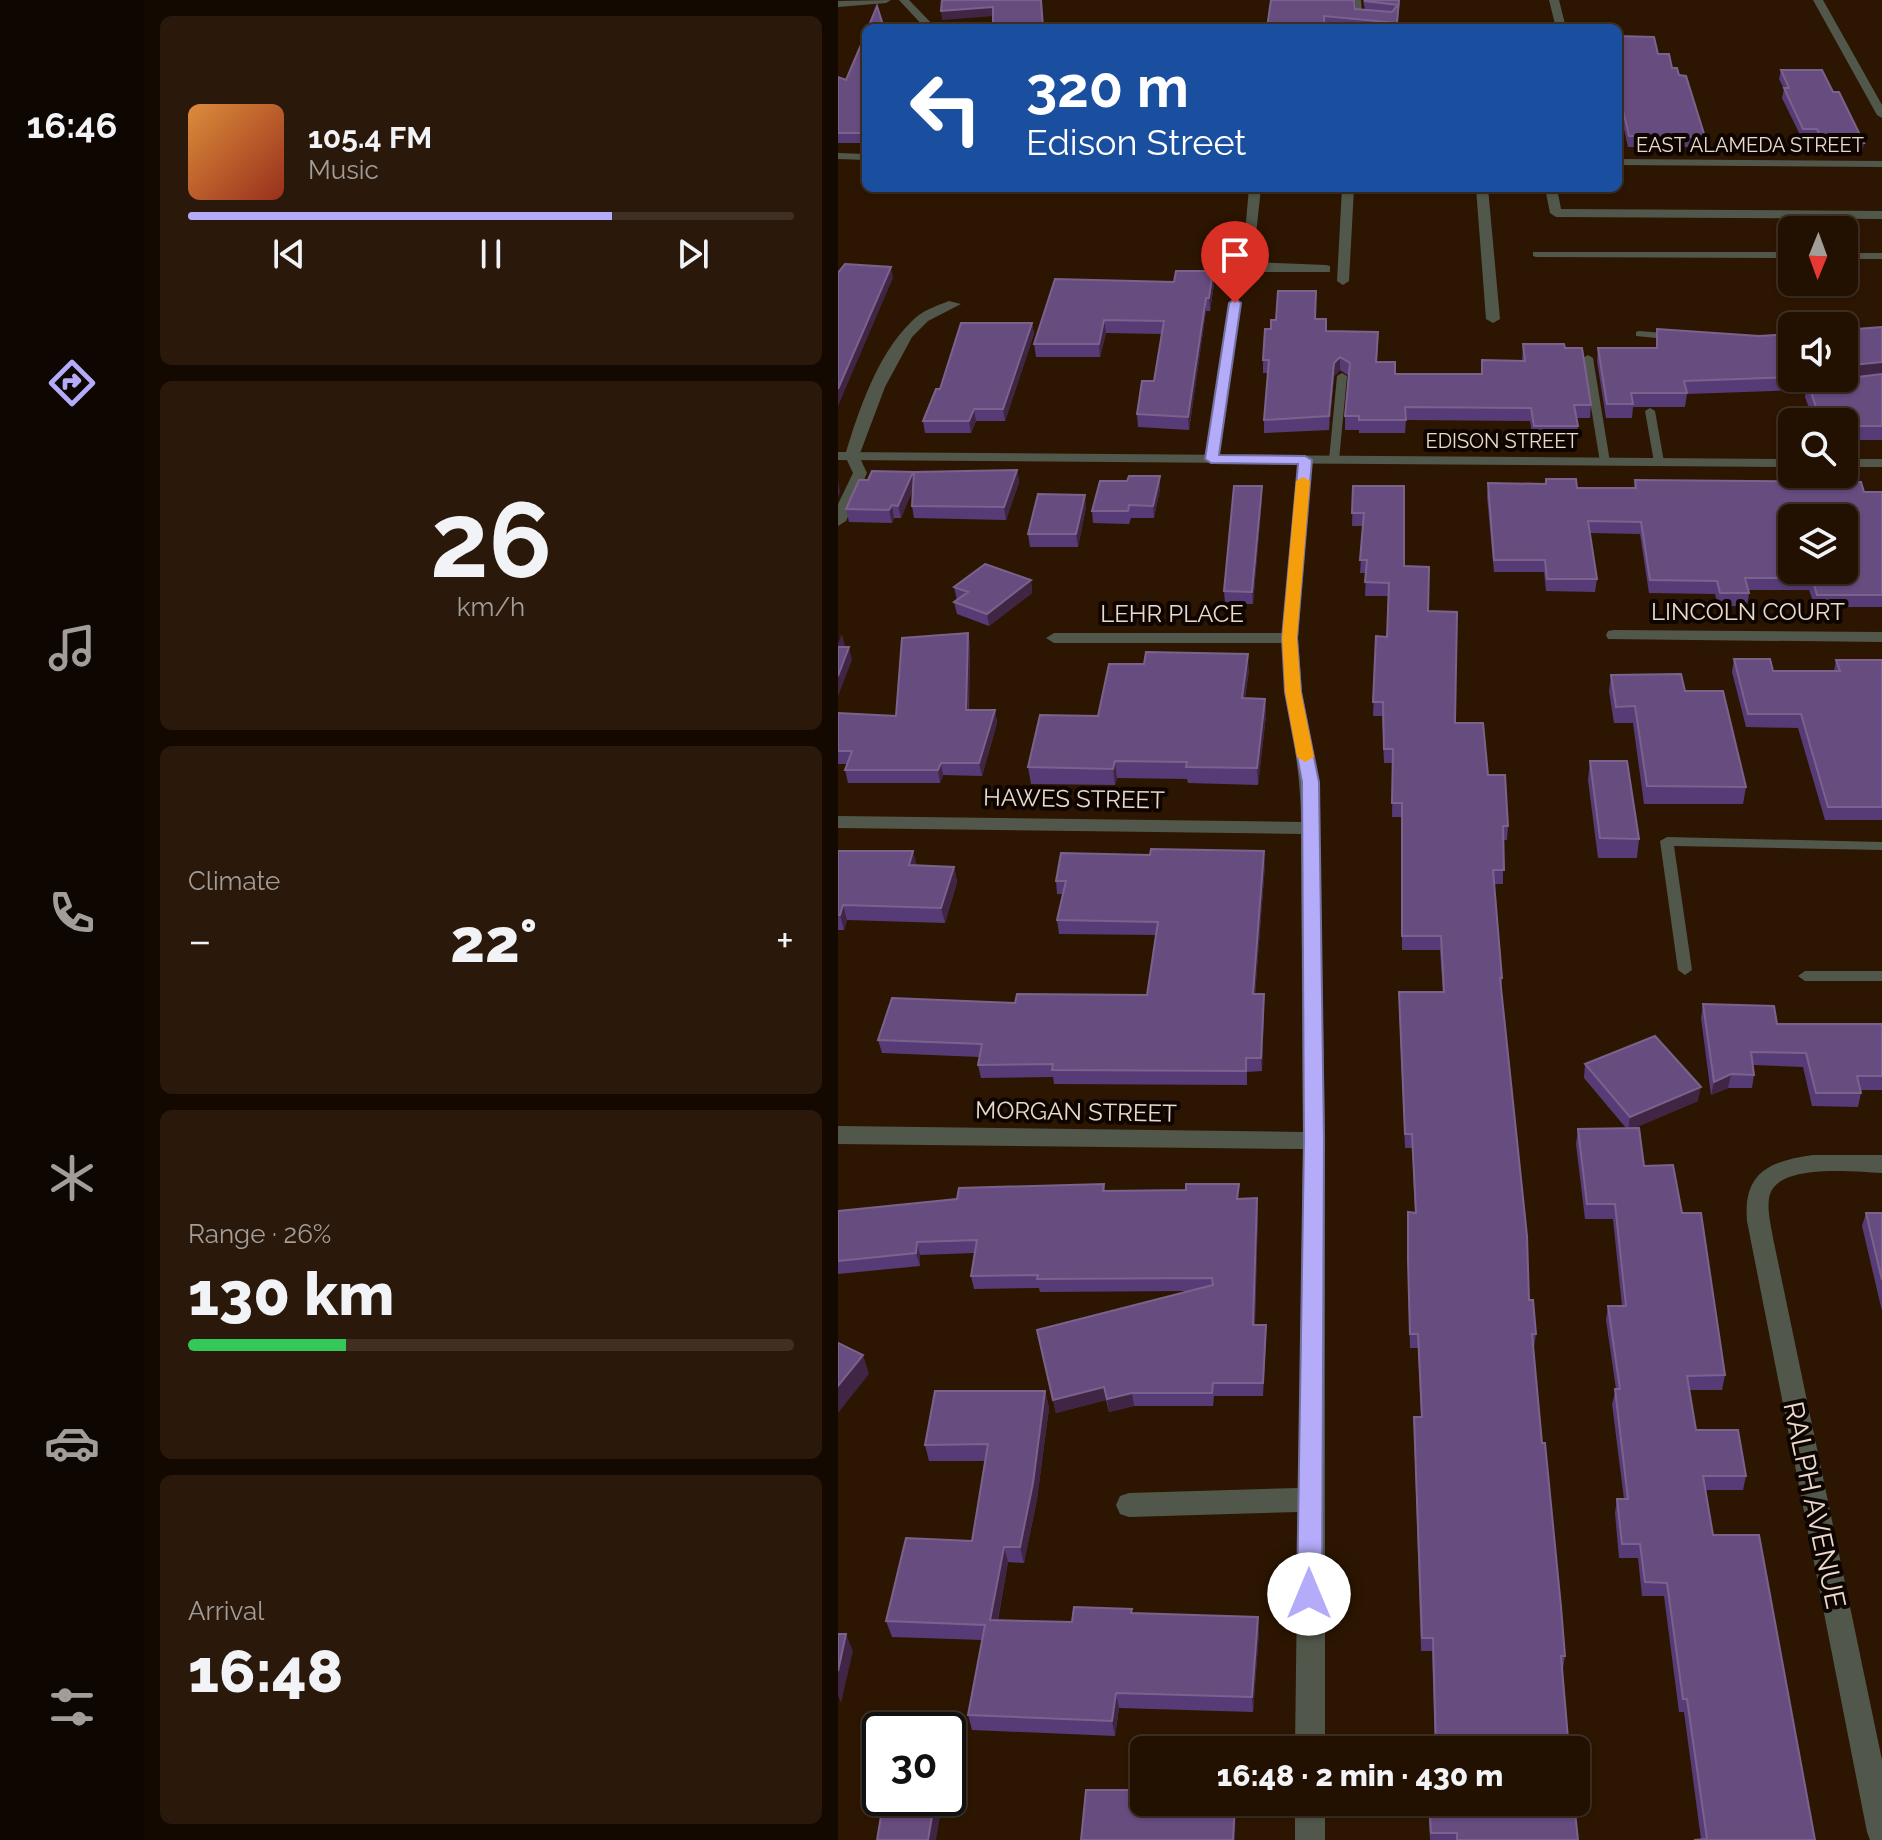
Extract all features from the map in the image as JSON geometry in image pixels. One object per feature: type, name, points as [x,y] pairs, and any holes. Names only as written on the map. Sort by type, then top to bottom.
[{"type":"street","points":[[838,4],[886,0]]},
{"type":"street","points":[[904,0],[927,24]]},
{"type":"street","points":[[1554,0],[1560,24]]},
{"type":"street","points":[[1818,0],[1882,115]]},
{"type":"street","points":[[838,156],[862,157]]},
{"type":"street","name":"EAST ALAMEDA STREET","points":[[1622,162],[1882,164]]},
{"type":"street","points":[[1255,192],[1246,264],[1262,268],[1326,269]]},
{"type":"street","points":[[1343,281],[1348,192]]},
{"type":"street","points":[[1482,192],[1493,319]]},
{"type":"street","points":[[1552,192],[1556,213],[1882,215]]},
{"type":"street","points":[[838,521],[860,473],[845,456],[892,361],[913,326],[930,314],[954,304]]},
{"type":"street","name":"EDISON STREET","points":[[845,456],[1778,463]]},
{"type":"street","points":[[1305,460],[1290,638],[1293,692],[1310,782],[1314,1141],[1309,1500],[1310,1736]]},
{"type":"street","points":[[1858,463],[1882,463]]},
{"type":"street","name":"LINCOLN COURT","points":[[1614,635],[1882,637]]},
{"type":"street","name":"LEHR PLACE","points":[[1054,638],[1290,638]]},
{"type":"street","name":"HAWES STREET","points":[[838,822],[1309,828]]},
{"type":"street","name":"MORGAN STREET","points":[[838,1135],[1314,1141]]},
{"type":"street","name":"RALPH AVENUE","points":[[1882,1164],[1803,1164],[1783,1168],[1768,1180],[1759,1193],[1761,1238],[1882,1832]]},
{"type":"street","points":[[1129,1505],[1309,1500]]},
{"type":"street","points":[[1310,1816],[1310,1840]]},
{"type":"lane","points":[[1358,0],[1359,15],[1381,15]]},
{"type":"lane","points":[[1536,254],[1778,255]]},
{"type":"lane","points":[[1858,256],[1882,256]]},
{"type":"lane","points":[[1211,459],[1235,303]]},
{"type":"lane","points":[[1639,334],[1683,338]]},
{"type":"lane","points":[[1588,358],[1605,462]]},
{"type":"lane","points":[[1334,460],[1342,376]]},
{"type":"lane","points":[[1650,411],[1659,462]]},
{"type":"lane","points":[[1685,970],[1667,841],[1882,846]]},
{"type":"lane","points":[[1805,976],[1882,976]]},
{"type":"building","points":[[942,0],[1041,0],[1043,24],[993,24],[993,7],[941,11]]},
{"type":"building","points":[[1271,0],[1354,0],[1355,9],[1392,12],[1398,5],[1365,0],[1399,0],[1397,23],[1324,16],[1324,24],[1268,24]]},
{"type":"building","points":[[877,6],[883,24],[870,24]]},
{"type":"building","points":[[1622,36],[1654,37],[1658,54],[1669,54],[1672,68],[1677,68],[1679,75],[1686,76],[1705,137],[1629,136],[1622,106]]},
{"type":"building","points":[[862,42],[862,133],[838,133],[838,77],[846,80]]},
{"type":"building","points":[[1781,70],[1822,70],[1833,92],[1839,92],[1864,143],[1829,143],[1826,138],[1821,138],[1817,129],[1803,129],[1784,88],[1789,88]]},
{"type":"building","points":[[845,264],[891,267],[838,389],[838,273]]},
{"type":"building","points":[[1176,271],[1213,271],[1188,417],[1137,414],[1142,381],[1154,381],[1164,321],[1104,320],[1099,344],[1034,344],[1055,279],[1174,282]]},
{"type":"building","points":[[1278,291],[1316,291],[1315,319],[1326,319],[1326,331],[1378,332],[1376,362],[1395,362],[1395,374],[1482,374],[1482,360],[1525,361],[1523,344],[1564,344],[1565,348],[1582,348],[1591,405],[1574,405],[1578,426],[1534,426],[1531,408],[1405,407],[1406,420],[1359,420],[1359,416],[1345,416],[1350,363],[1340,357],[1334,363],[1329,416],[1264,420],[1269,360],[1263,360],[1265,329],[1271,329],[1271,320],[1276,320]]},
{"type":"building","points":[[961,323],[1032,323],[1003,409],[974,409],[969,421],[923,421],[936,389],[940,389]]},
{"type":"building","points":[[1882,327],[1882,362],[1858,365],[1858,329]]},
{"type":"building","points":[[1657,329],[1778,335],[1778,378],[1684,381],[1687,393],[1631,393],[1633,404],[1607,404],[1598,348],[1657,348]]},
{"type":"building","points":[[1882,374],[1882,426],[1858,426],[1858,408],[1816,408],[1811,392],[1858,392],[1858,377]]},
{"type":"building","points":[[1017,470],[1004,507],[912,506],[914,472]]},
{"type":"building","points":[[872,471],[913,472],[898,506],[892,505],[889,510],[846,509],[859,480],[868,480]]},
{"type":"building","points":[[1129,476],[1160,476],[1153,506],[1129,505],[1128,511],[1092,511],[1100,481],[1127,481]]},
{"type":"building","points":[[1546,479],[1576,479],[1577,488],[1636,488],[1635,480],[1778,481],[1778,488],[1858,488],[1858,482],[1861,482],[1864,492],[1882,492],[1882,595],[1817,595],[1814,584],[1858,584],[1858,504],[1778,504],[1778,578],[1745,578],[1749,593],[1720,593],[1717,581],[1650,580],[1641,522],[1588,521],[1597,579],[1547,579],[1545,560],[1494,560],[1488,483],[1546,484]]},
{"type":"building","points":[[1234,486],[1262,486],[1252,592],[1224,591]]},
{"type":"building","points":[[1353,486],[1404,486],[1404,566],[1429,567],[1428,611],[1457,612],[1455,723],[1483,723],[1488,775],[1505,775],[1508,826],[1503,826],[1504,870],[1493,870],[1500,978],[1527,1236],[1529,1300],[1533,1300],[1536,1334],[1532,1334],[1542,1443],[1545,1443],[1561,1607],[1565,1656],[1561,1656],[1568,1736],[1436,1736],[1433,1638],[1422,1638],[1414,1417],[1422,1417],[1418,1334],[1410,1334],[1408,1260],[1408,1212],[1416,1213],[1412,1134],[1405,1134],[1399,992],[1444,992],[1441,936],[1402,936],[1402,803],[1392,803],[1393,749],[1384,749],[1383,702],[1373,702],[1376,636],[1387,637],[1389,583],[1365,582],[1367,560],[1360,560],[1364,513],[1352,513]]},
{"type":"building","points":[[1038,494],[1085,495],[1076,534],[1028,534]]},
{"type":"building","points":[[985,564],[1031,580],[987,614],[954,602],[968,592],[954,587]]},
{"type":"building","points":[[968,633],[966,710],[995,710],[979,763],[941,763],[938,770],[845,770],[852,751],[838,751],[838,713],[896,716],[902,638]]},
{"type":"building","points":[[838,647],[849,647],[838,676]]},
{"type":"building","points":[[1146,652],[1248,654],[1242,698],[1265,699],[1257,768],[1186,767],[1187,762],[1115,761],[1113,769],[1028,767],[1040,715],[1098,716],[1109,664],[1144,664]]},
{"type":"building","points":[[1734,659],[1770,659],[1773,671],[1840,671],[1836,660],[1882,660],[1882,807],[1828,807],[1801,714],[1748,714]]},
{"type":"building","points":[[1681,674],[1685,691],[1723,691],[1746,787],[1647,786],[1635,706],[1616,707],[1611,675]]},
{"type":"building","points":[[1590,761],[1627,761],[1639,839],[1600,838]]},
{"type":"building","points":[[1151,849],[1264,851],[1253,994],[1264,994],[1261,1058],[1246,1058],[1246,1071],[1052,1070],[1053,1064],[978,1065],[982,1044],[878,1040],[892,998],[1015,1003],[1017,994],[1147,995],[1158,922],[1057,920],[1066,881],[1056,881],[1061,853],[1150,855]]},
{"type":"building","points":[[838,851],[913,851],[909,865],[954,867],[941,908],[843,905],[838,915]]},
{"type":"building","points":[[1703,1004],[1774,1006],[1777,1024],[1882,1024],[1882,1076],[1857,1076],[1861,1093],[1816,1093],[1806,1053],[1751,1052],[1754,1075],[1731,1074],[1714,1082]]},
{"type":"building","points":[[1655,1036],[1701,1087],[1630,1117],[1585,1064]]},
{"type":"building","points":[[1639,1128],[1644,1166],[1673,1165],[1682,1213],[1701,1213],[1725,1375],[1687,1376],[1696,1430],[1738,1430],[1746,1476],[1703,1476],[1713,1535],[1759,1535],[1815,1840],[1694,1840],[1707,1839],[1667,1583],[1645,1582],[1640,1544],[1622,1544],[1617,1499],[1628,1499],[1615,1389],[1620,1389],[1608,1306],[1626,1306],[1615,1204],[1587,1204],[1578,1129]]},
{"type":"building","points":[[1104,1184],[1103,1191],[1186,1190],[1186,1184],[1239,1184],[1237,1199],[1257,1198],[1253,1325],[1266,1325],[1263,1383],[1213,1383],[1212,1393],[1132,1393],[1107,1399],[1104,1387],[1053,1400],[1037,1330],[1213,1285],[1212,1278],[1037,1279],[1038,1275],[971,1276],[977,1240],[917,1242],[916,1253],[838,1261],[838,1211],[957,1199],[959,1188]]},
{"type":"building","points":[[1866,1213],[1882,1213],[1882,1280]]},
{"type":"building","points":[[838,1343],[863,1355],[838,1386]]},
{"type":"building","points":[[935,1391],[1045,1391],[1033,1483],[1020,1547],[1004,1547],[990,1620],[1072,1622],[1074,1607],[1132,1609],[1131,1613],[1258,1617],[1252,1697],[1116,1693],[1112,1721],[968,1715],[985,1625],[886,1621],[906,1538],[972,1541],[988,1444],[925,1445]]},
{"type":"building","points":[[838,1634],[846,1634],[838,1671]]},
{"type":"building","points":[[1086,1790],[1130,1790],[1130,1816],[1234,1816],[1233,1840],[1081,1840]]},
{"type":"building","points":[[881,1816],[932,1816],[928,1840],[877,1840]]},
{"type":"building","points":[[1430,1816],[1575,1816],[1578,1840],[1457,1840],[1457,1833],[1431,1833]]},
{"type":"slow traffic","points":[[1303,481],[1290,638],[1293,692],[1305,757]]},
{"type":"route","points":[[1235,303],[1211,459],[1305,460],[1290,638],[1293,692],[1310,782],[1314,1141],[1309,1594]]}]
